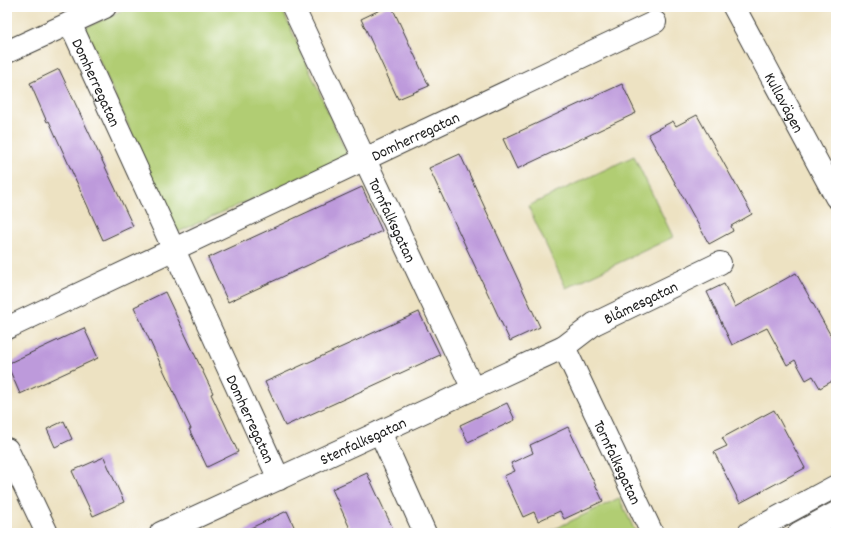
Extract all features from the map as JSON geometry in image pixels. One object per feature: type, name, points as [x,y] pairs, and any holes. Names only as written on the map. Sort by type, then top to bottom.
[{"type":"street","points":[[7,52],[105,7]]},
{"type":"street","name":"Tornfalksgatan","points":[[293,7],[473,389]]},
{"type":"street","name":"Kullavägen","points":[[734,7],[836,197]]},
{"type":"street","name":"Domherregatan","points":[[7,328],[655,22]]},
{"type":"street","name":"Domherregatan","points":[[70,23],[279,479]]},
{"type":"street","name":"Blåmesgatan","points":[[564,347],[594,324],[720,263]]},
{"type":"street","name":"Tornfalksgatan","points":[[564,347],[652,533]]},
{"type":"street","name":"Stenfalksgatan","points":[[161,533],[564,347]]},
{"type":"street","points":[[380,432],[425,533]]},
{"type":"street","points":[[7,450],[47,533]]},
{"type":"street","points":[[749,533],[836,486]]},
{"type":"street","points":[[800,533],[836,513]]},
{"type":"green space","points":[[131,7],[281,7],[348,156],[176,233],[85,28]]},
{"type":"green space","points":[[634,156],[673,237],[566,288],[528,206]]},
{"type":"green space","points":[[619,498],[636,533],[546,533]]},
{"type":"building","points":[[386,7],[392,7],[429,86],[398,99],[361,19]]},
{"type":"building","points":[[59,69],[133,226],[103,240],[49,121],[47,122],[30,83]]},
{"type":"building","points":[[622,84],[636,113],[517,169],[503,139]]},
{"type":"building","points":[[697,115],[752,214],[731,226],[733,231],[709,244],[648,134],[673,121],[676,126]]},
{"type":"building","points":[[460,154],[540,327],[510,341],[429,168]]},
{"type":"building","points":[[362,187],[382,231],[228,302],[208,258]]},
{"type":"building","points":[[796,273],[836,345],[836,379],[820,388],[813,376],[806,380],[795,360],[787,365],[767,328],[732,345],[707,292],[724,284],[735,307]]},
{"type":"building","points":[[165,292],[213,393],[211,394],[238,452],[207,467],[189,429],[191,429],[134,307]]},
{"type":"building","points":[[419,312],[440,355],[285,426],[265,382]]},
{"type":"building","points":[[84,328],[98,358],[20,394],[7,364]]},
{"type":"building","points":[[507,403],[515,420],[468,442],[460,425]]},
{"type":"building","points":[[774,410],[805,468],[740,503],[714,452],[727,446],[722,438]]},
{"type":"building","points":[[64,421],[72,439],[55,447],[47,429]]},
{"type":"building","points":[[568,427],[603,501],[564,519],[560,511],[538,521],[534,512],[523,517],[504,476],[515,471],[511,463],[533,453],[530,445]]},
{"type":"building","points":[[104,457],[124,502],[93,516],[72,471]]},
{"type":"building","points":[[367,473],[395,533],[352,533],[332,489]]},
{"type":"building","points":[[287,511],[297,533],[240,533]]}]
